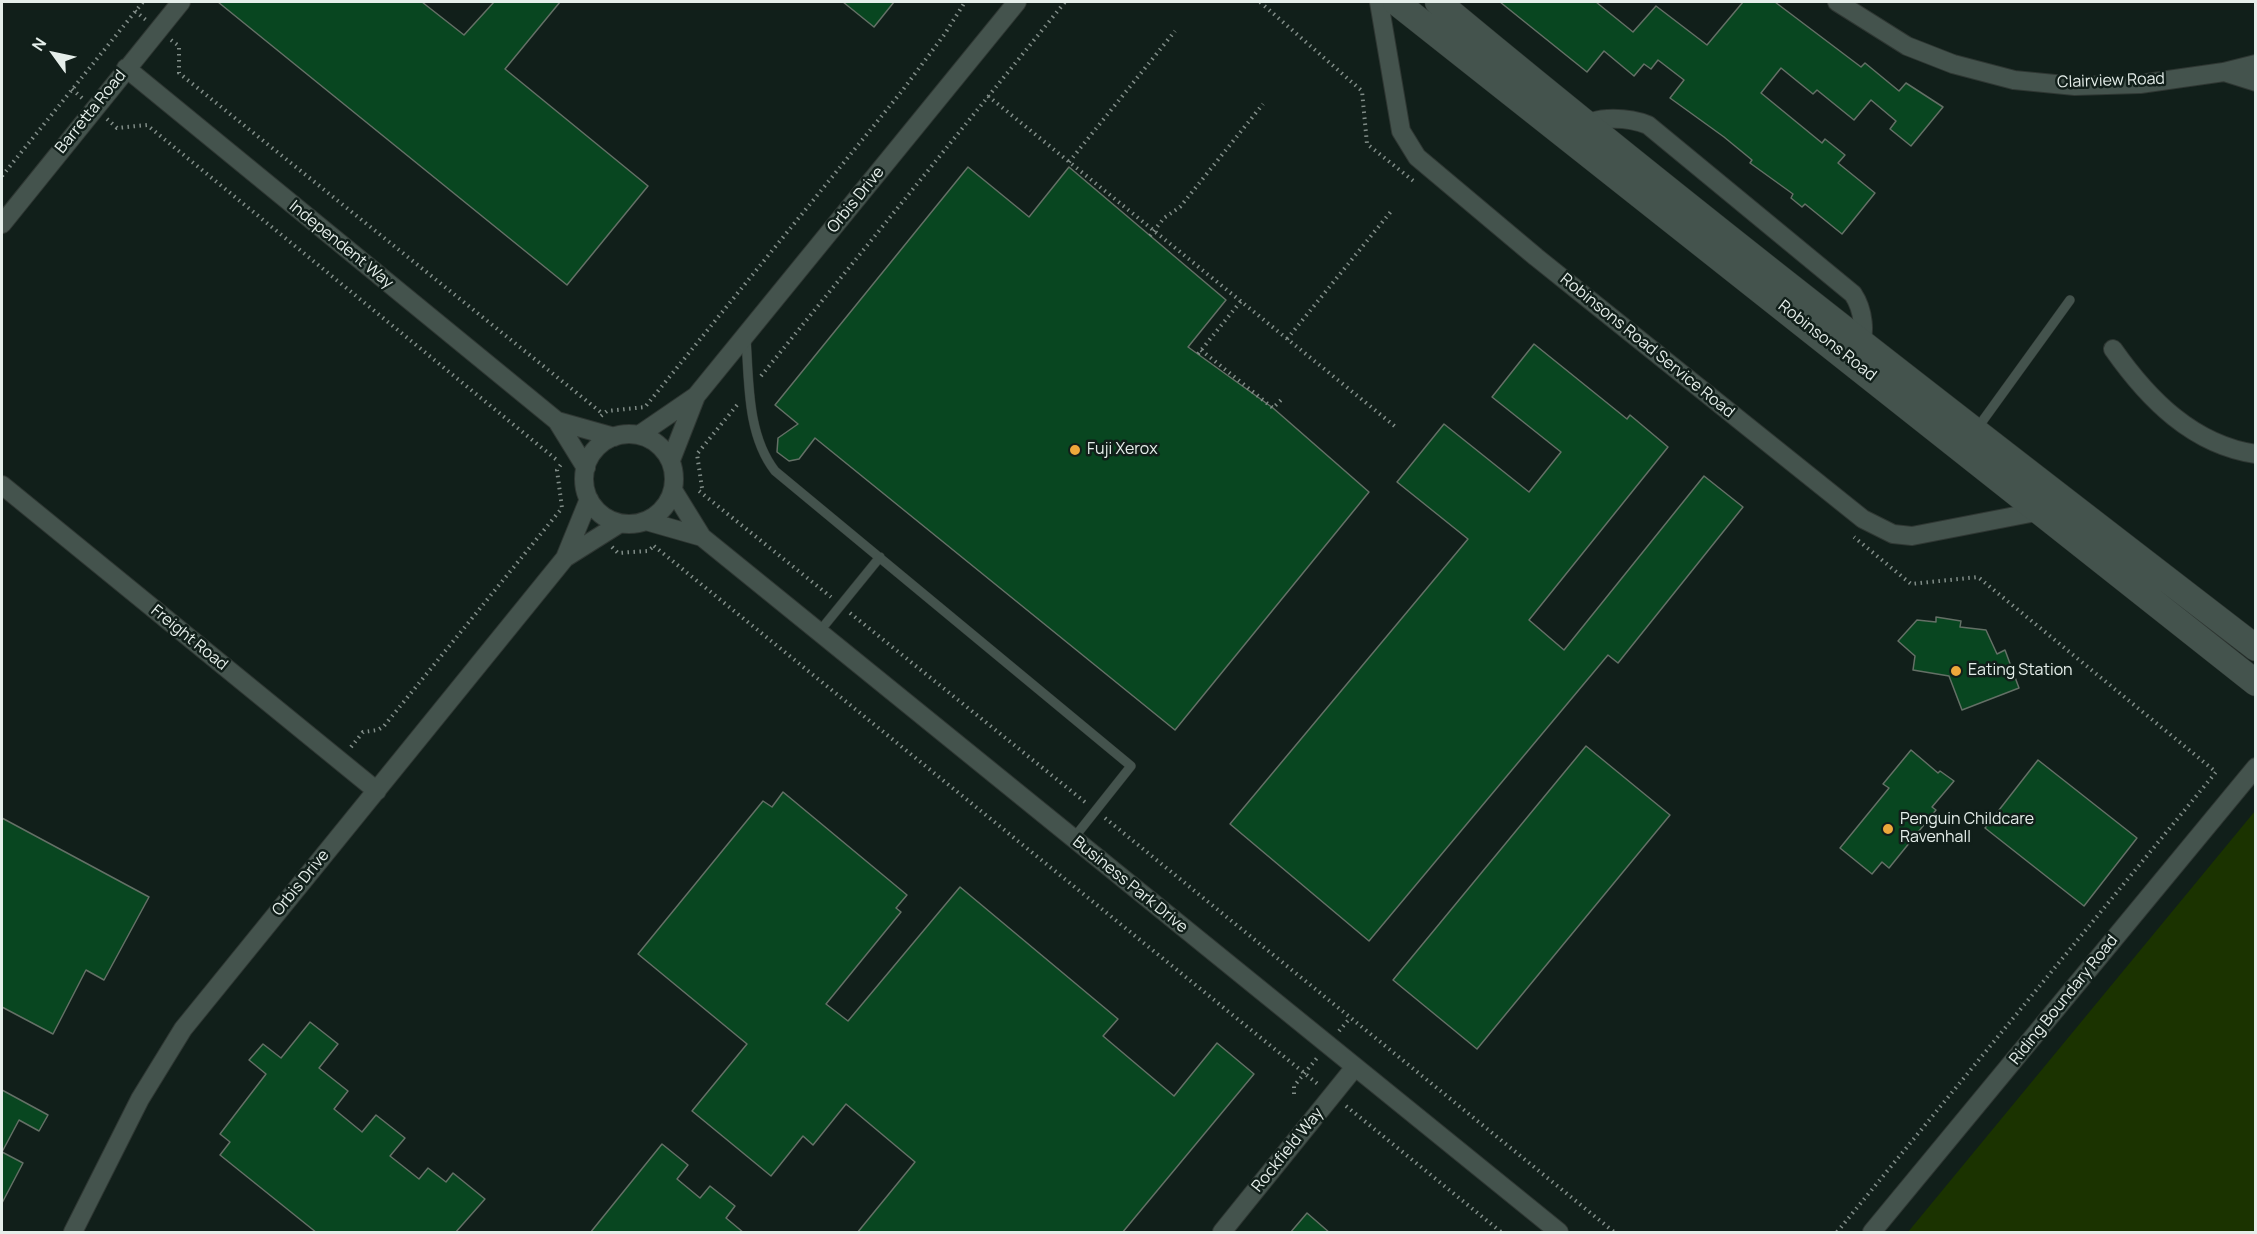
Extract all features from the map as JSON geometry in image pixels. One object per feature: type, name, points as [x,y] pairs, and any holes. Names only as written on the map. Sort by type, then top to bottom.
[{"type":"main road","name":"Robinsons Road","points":[[1396,2],[1578,132],[1969,440],[2256,648]]},
{"type":"main road","name":"Robinsons Road","points":[[1438,2],[1578,132]]},
{"type":"main road","name":"Robinsons Road","points":[[1969,440],[2041,511],[2256,683]]},
{"type":"main road","points":[[2217,619],[2256,634]]},
{"type":"street","name":"Barretta Road","points":[[2,224],[181,2]]},
{"type":"street","name":"Orbis Drive","points":[[639,435],[696,396],[1016,2]]},
{"type":"street","name":"Robinsons Road Service Road","points":[[1379,2],[1401,131],[1417,157],[1536,257],[1863,519],[1893,534],[1912,536],[2041,511]]},
{"type":"street","name":"Clairview Road","points":[[1837,2],[1907,46],[1953,64],[2014,80],[2075,86],[2140,84],[2224,72],[2256,64]]},
{"type":"street","name":"Independent Way","points":[[126,69],[557,421],[586,468]]},
{"type":"street","name":"Clairview Road","points":[[2224,72],[2256,82]]},
{"type":"street","points":[[1578,132],[1594,121],[1627,120],[1648,125],[1844,283],[1860,304],[1858,352]]},
{"type":"street","points":[[2112,349],[2146,393],[2190,429],[2232,450],[2256,454]]},
{"type":"street","name":"Orbis Drive","points":[[670,460],[696,396]]},
{"type":"street","name":"Independent Way","points":[[557,421],[614,436]]},
{"type":"street","points":[[639,435],[657,444],[670,460],[674,475],[673,490],[668,503],[659,514],[633,525],[619,524],[596,510],[585,489],[586,468],[596,449],[614,436],[639,435]]},
{"type":"street","name":"Freight Road","points":[[2,485],[377,791]]},
{"type":"street","name":"Business Park Drive","points":[[673,490],[702,537],[1559,1233]]},
{"type":"street","name":"Orbis Drive","points":[[73,1233],[140,1100],[183,1029],[565,558],[589,499]]},
{"type":"street","name":"Business Park Drive","points":[[646,521],[702,537]]},
{"type":"street","name":"Orbis Drive","points":[[565,558],[619,524]]},
{"type":"street","name":"Riding Boundary Road","points":[[1872,1233],[2256,767]]},
{"type":"street","name":"Rockfield Way","points":[[1222,1233],[1355,1067]]},
{"type":"lane","points":[[1969,440],[2070,300]]},
{"type":"lane","points":[[745,336],[750,389],[760,450],[775,471],[1131,766],[1073,839]]},
{"type":"lane","points":[[819,632],[880,557]]},
{"type":"path","points":[[2,176],[143,2]]},
{"type":"path","points":[[591,430],[607,411],[645,407],[902,91],[944,35],[965,2]]},
{"type":"path","points":[[1065,2],[697,454],[700,456],[702,488],[699,491],[1614,1233]]},
{"type":"path","points":[[135,11],[179,46],[179,73],[603,414]]},
{"type":"path","points":[[1069,162],[1175,31]]},
{"type":"path","points":[[72,89],[117,128],[147,125],[561,464]]},
{"type":"path","points":[[988,96],[1152,234],[1240,301],[1397,428]]},
{"type":"path","points":[[1152,234],[1164,218],[1180,207],[1263,104]]},
{"type":"path","points":[[1287,339],[1393,209]]},
{"type":"path","points":[[1240,301],[1199,352],[1273,408],[1282,399]]},
{"type":"path","points":[[340,761],[363,732],[378,730],[384,726],[562,508],[557,470],[575,448]]},
{"type":"path","points":[[654,546],[1501,1233]]},
{"type":"path","points":[[1837,1233],[2216,772],[2140,709]]},
{"type":"green space","points":[[2255,811],[2255,1232],[1908,1232]]},
{"type":"building","points":[[218,2],[422,2],[464,35],[494,2],[560,2],[505,69],[648,186],[567,285]]},
{"type":"building","points":[[843,2],[894,2],[874,27]]},
{"type":"building","points":[[1500,2],[1596,2],[1633,32],[1656,6],[1707,45],[1743,2],[1775,2],[1861,67],[1865,63],[1899,91],[1906,83],[1943,107],[1911,146],[1890,129],[1896,121],[1871,100],[1854,120],[1817,90],[1813,94],[1781,68],[1761,93],[1822,143],[1825,139],[1845,155],[1838,163],[1875,193],[1842,234],[1805,204],[1802,207],[1791,198],[1793,194],[1750,163],[1752,160],[1670,98],[1684,80],[1658,60],[1651,69],[1644,64],[1634,76],[1604,51],[1587,72]]},
{"type":"building","name":"Fuji Xerox","points":[[968,167],[1029,217],[1069,167],[1226,300],[1188,347],[1273,408],[1369,492],[1175,730],[815,438],[799,459],[789,461],[777,452],[778,438],[798,424],[775,405]]},
{"type":"building","points":[[1534,344],[1627,419],[1630,415],[1668,447],[1529,620],[1564,650],[1704,476],[1743,507],[1618,663],[1608,655],[1369,941],[1230,824],[1468,539],[1397,482],[1444,424],[1529,492],[1561,452],[1492,397]]},
{"type":"building","points":[[1936,617],[1961,621],[1960,627],[1986,630],[1997,654],[2005,650],[2019,688],[1962,710],[1949,676],[1913,670],[1915,656],[1898,641],[1917,620],[1936,622]]},
{"type":"building","points":[[1586,746],[1670,815],[1477,1049],[1393,980]]},
{"type":"building","name":"Penguin Childcare Ravenhall","points":[[1911,750],[1938,773],[1940,771],[1954,781],[1932,807],[1936,810],[1889,868],[1882,862],[1872,874],[1840,848],[1889,788],[1883,784]]},
{"type":"building","points":[[2038,760],[2137,838],[2084,906],[1985,828]]},
{"type":"building","points":[[783,792],[907,895],[896,908],[901,912],[826,1004],[848,1021],[960,887],[1118,1019],[1103,1036],[1174,1096],[1217,1043],[1254,1074],[1122,1233],[857,1233],[915,1162],[846,1104],[813,1145],[803,1136],[771,1176],[692,1111],[747,1044],[638,954],[763,801],[772,807]]},
{"type":"building","points":[[2,818],[149,897],[104,980],[86,970],[53,1034],[2,1007]]},
{"type":"building","points":[[310,1022],[338,1044],[319,1068],[348,1091],[334,1109],[362,1132],[376,1115],[405,1138],[390,1156],[419,1179],[428,1168],[446,1182],[453,1173],[485,1199],[455,1233],[317,1233],[220,1155],[230,1142],[220,1134],[266,1074],[249,1060],[263,1044],[281,1058]]},
{"type":"building","points":[[2,1090],[48,1115],[39,1131],[19,1120],[2,1152]]},
{"type":"building","points":[[662,1144],[688,1165],[677,1179],[700,1198],[710,1186],[735,1206],[726,1218],[744,1233],[590,1233]]},
{"type":"building","points":[[2,1152],[23,1163],[2,1203]]},
{"type":"building","points":[[1307,1213],[1330,1233],[1290,1233]]},
{"type":"place","name":"Fuji Xerox","points":[[1075,450]]},
{"type":"place","name":"Eating Station","points":[[1956,671]]},
{"type":"place","name":"Penguin Childcare Ravenhall","points":[[1888,829]]}]
